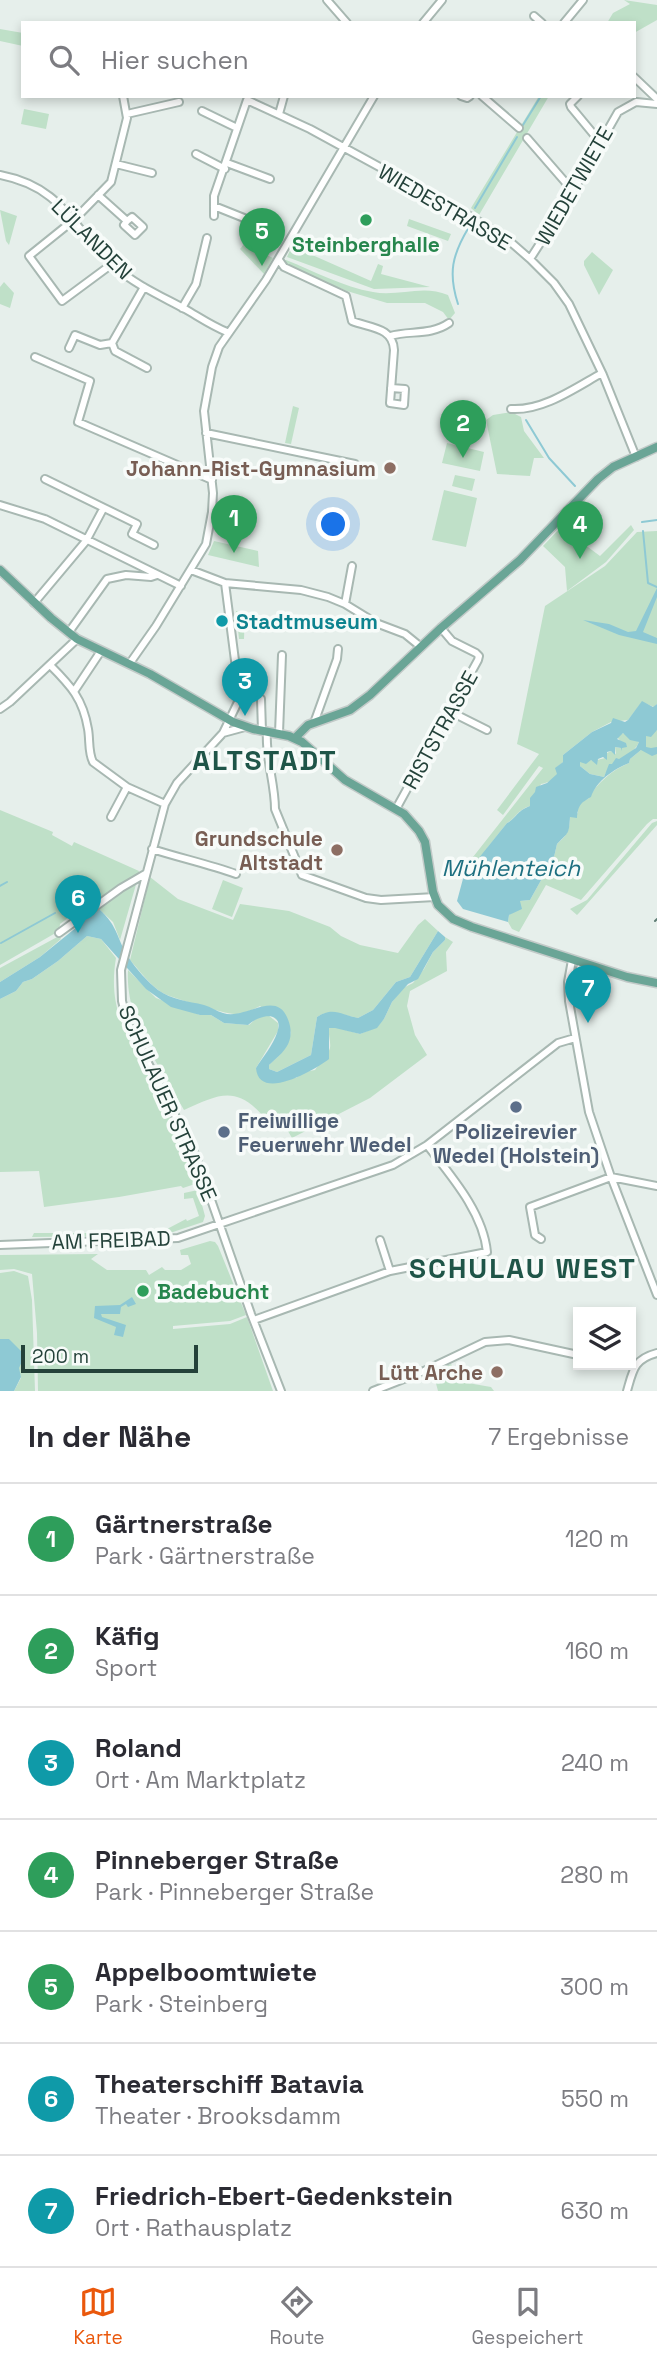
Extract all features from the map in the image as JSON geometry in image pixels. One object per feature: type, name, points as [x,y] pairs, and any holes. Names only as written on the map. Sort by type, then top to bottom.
[{"type":"main road","points":[[295,738],[303,728],[351,710],[370,695],[441,628],[520,560],[598,479],[613,467],[657,447]]},
{"type":"main road","points":[[0,570],[34,603],[78,639],[130,663],[246,727],[295,738],[309,746],[345,780],[396,809],[414,824],[425,842],[435,897],[438,905],[453,919],[572,960],[657,983]]},
{"type":"street","points":[[327,0],[345,21]]},
{"type":"street","points":[[425,21],[442,0]]},
{"type":"street","points":[[566,21],[583,0]]},
{"type":"street","points":[[534,16],[540,21]]},
{"type":"street","points":[[636,79],[657,102]]},
{"type":"street","points":[[112,264],[62,301],[29,256],[75,219],[111,182],[127,114],[123,98]]},
{"type":"street","points":[[279,114],[283,98]]},
{"type":"street","points":[[130,663],[192,570],[206,544],[212,506],[212,480],[205,397],[215,357],[227,332],[279,260],[373,98]]},
{"type":"street","points":[[484,98],[519,128]]},
{"type":"street","points":[[576,98],[570,104],[571,107],[600,142]]},
{"type":"street","name":"WIEDESTRASSE","points":[[237,128],[247,100],[344,148],[473,218],[506,239],[530,259],[565,298],[602,373],[636,457]]},
{"type":"street","points":[[127,114],[179,102]]},
{"type":"street","name":"WIEDETWIETE","points":[[530,259],[573,191],[610,123],[621,109],[636,102],[657,102]]},
{"type":"street","points":[[202,111],[237,128],[214,196],[215,216]]},
{"type":"street","points":[[527,138],[573,191]]},
{"type":"street","points":[[196,155],[270,179]]},
{"type":"street","points":[[116,164],[152,173]]},
{"type":"street","name":"LÜLANDEN","points":[[0,175],[36,187],[75,219],[112,264],[144,287],[227,332]]},
{"type":"street","points":[[99,195],[127,222]]},
{"type":"street","points":[[214,206],[254,222]]},
{"type":"street","points":[[182,307],[195,284],[207,238]]},
{"type":"street","points":[[279,260],[284,267],[346,296],[352,321],[384,331],[390,336],[394,350],[391,388]]},
{"type":"street","points":[[112,343],[144,287]]},
{"type":"street","points":[[390,336],[441,329],[449,323]]},
{"type":"street","points":[[69,348],[75,335],[100,345],[112,343]]},
{"type":"street","points":[[112,343],[115,351],[147,368]]},
{"type":"street","points":[[35,356],[90,381],[78,422],[212,480]]},
{"type":"street","points":[[511,409],[522,410],[548,401],[602,373]]},
{"type":"street","points":[[206,433],[355,464]]},
{"type":"street","points":[[45,479],[137,524],[132,534],[154,545]]},
{"type":"street","points":[[0,505],[45,519],[181,586]]},
{"type":"street","points":[[34,603],[86,541],[103,509]]},
{"type":"street","points":[[345,604],[352,566]]},
{"type":"street","points":[[192,570],[227,583],[301,590],[328,597],[376,623],[405,634],[421,647]]},
{"type":"street","points":[[69,632],[107,579],[126,575],[157,575]]},
{"type":"street","points":[[223,733],[238,702],[239,693],[227,583]]},
{"type":"street","name":"RISTSTRASSE","points":[[396,809],[479,656],[452,640],[441,628]]},
{"type":"street","points":[[0,709],[78,639]]},
{"type":"street","points":[[314,723],[337,659],[338,649]]},
{"type":"street","points":[[75,690],[100,651]]},
{"type":"street","points":[[279,733],[282,655]]},
{"type":"street","points":[[50,665],[75,690],[87,722],[90,755],[98,766],[127,787],[165,804]]},
{"type":"street","points":[[261,699],[275,808],[297,867],[305,878],[366,898],[381,900],[435,897]]},
{"type":"street","points":[[451,712],[486,730]]},
{"type":"street","points":[[223,733],[246,727]]},
{"type":"street","name":"SCHULAUER STRASSE","points":[[223,733],[177,783],[165,804],[121,970],[121,1001],[128,1024],[184,1130],[281,1391]]},
{"type":"street","points":[[111,817],[127,787]]},
{"type":"street","points":[[152,849],[236,874]]},
{"type":"street","points":[[59,933],[145,874]]},
{"type":"street","points":[[572,960],[568,982],[569,1001],[589,1112],[657,1295]]},
{"type":"street","points":[[569,1001],[582,963]]},
{"type":"street","name":"AM FREIBAD","points":[[0,1245],[178,1238],[393,1165],[427,1145],[558,1043],[575,1038]]},
{"type":"street","points":[[254,1320],[390,1271],[487,1252],[481,1227],[469,1204],[427,1145]]},
{"type":"street","points":[[541,1239],[535,1236],[530,1207],[611,1177],[657,1186]]},
{"type":"street","points":[[380,1240],[390,1271]]},
{"type":"street","points":[[373,1391],[424,1371],[485,1342],[509,1340],[573,1353]]},
{"type":"street","points":[[636,1363],[657,1353]]},
{"type":"street","points":[[627,1391],[630,1370]]},
{"type":"green space","points":[[624,0],[657,5],[657,20],[636,32],[636,21],[608,21],[613,13],[630,4]]},
{"type":"green space","points":[[0,29],[21,33],[21,46],[0,41]]},
{"type":"green space","points":[[538,98],[548,98],[479,215],[471,208]]},
{"type":"green space","points":[[24,109],[49,114],[46,129],[21,124]]},
{"type":"green space","points":[[0,210],[17,216],[9,245],[6,241]]},
{"type":"green space","points":[[409,219],[451,234],[448,241],[407,226]]},
{"type":"green space","points":[[244,244],[273,258],[264,274],[240,249]]},
{"type":"green space","points":[[292,246],[371,281],[378,264],[383,266],[381,274],[430,287],[374,289],[287,257]]},
{"type":"green space","points":[[592,252],[613,270],[599,295],[584,265]]},
{"type":"green space","points":[[284,261],[362,290],[382,293],[439,292],[448,295],[455,313],[449,320],[443,312],[425,303],[387,303],[347,291],[287,266]]},
{"type":"green space","points":[[4,282],[14,293],[10,308],[0,304],[0,287]]},
{"type":"green space","points":[[293,406],[299,408],[291,444],[285,443]]},
{"type":"green space","points":[[511,412],[521,417],[524,431],[544,458],[534,458],[530,476],[497,474],[486,420],[493,415]]},
{"type":"green space","points":[[447,443],[484,452],[480,471],[442,463]]},
{"type":"green space","points":[[455,475],[475,479],[472,491],[452,486]]},
{"type":"green space","points":[[444,490],[477,498],[466,547],[432,540]]},
{"type":"green space","points":[[631,525],[634,530],[606,562],[567,591],[565,567],[543,546],[561,527],[600,556]]},
{"type":"green space","points":[[657,531],[657,704],[654,707],[642,702],[628,720],[611,722],[592,732],[563,755],[563,762],[556,768],[558,774],[541,784],[530,806],[507,823],[488,847],[471,877],[466,878],[462,871],[543,768],[539,766],[503,815],[497,810],[539,754],[517,744],[545,606],[605,566],[637,532]]},
{"type":"green space","points":[[214,541],[258,551],[259,567],[208,555]]},
{"type":"green space","points":[[236,611],[245,612],[244,639],[239,639]]},
{"type":"green space","points":[[657,730],[657,819],[647,824],[581,900],[546,885],[519,932],[512,929],[508,922],[509,915],[518,909],[520,901],[530,900],[554,857],[557,844],[567,833],[570,817],[578,813],[577,809],[583,800],[588,799],[606,778],[629,763],[641,750],[645,735]]},
{"type":"green space","points":[[623,733],[639,742],[636,748],[611,766],[604,777],[590,774],[580,766],[580,761],[591,760],[596,763],[611,751],[616,754],[615,747],[621,748],[622,743],[617,737]]},
{"type":"green space","points":[[0,810],[53,832],[52,835],[72,846],[74,842],[139,871],[138,876],[91,905],[86,904],[60,924],[59,931],[0,965]]},
{"type":"green space","points":[[657,821],[657,825],[579,913],[577,915],[570,909],[587,900],[652,823]]},
{"type":"green space","points":[[150,877],[178,899],[233,920],[240,904],[289,911],[330,927],[360,945],[398,953],[425,919],[438,931],[410,977],[396,982],[373,1010],[358,1018],[332,1013],[317,1017],[311,1055],[277,1072],[269,1069],[269,1065],[286,1047],[291,1032],[260,1006],[245,1013],[234,1014],[174,998],[157,989],[130,960]]},
{"type":"green space","points":[[223,880],[243,888],[232,917],[212,909]]},
{"type":"green space","points":[[137,881],[120,940],[113,922],[99,906]]},
{"type":"green space","points":[[59,936],[61,939],[40,957],[0,982],[0,968]]},
{"type":"green space","points":[[87,936],[101,939],[116,958],[114,980],[120,1018],[169,1113],[195,1184],[183,1188],[181,1186],[44,1207],[39,1171],[0,1172],[0,999],[58,961]]},
{"type":"green space","points":[[445,937],[453,942],[446,952],[447,971],[410,991],[407,1006],[415,1035],[427,1055],[370,1098],[292,1138],[281,1119],[265,1118],[255,1108],[236,1097],[218,1097],[184,1110],[146,1043],[132,1007],[128,970],[156,998],[200,1015],[211,1015],[224,1023],[249,1025],[260,1015],[268,1015],[278,1023],[278,1031],[256,1068],[296,1078],[304,1072],[315,1070],[326,1056],[330,1048],[329,1028],[335,1027],[360,1034],[377,1027],[392,1002],[403,988],[413,983]]},
{"type":"green space","points":[[198,1190],[205,1216],[203,1222],[170,1233],[149,1235],[148,1231],[167,1229],[186,1219],[187,1221],[199,1216],[193,1198],[184,1199],[184,1193]]},
{"type":"green space","points":[[34,1233],[115,1233],[115,1236],[32,1237]]},
{"type":"green space","points":[[210,1241],[218,1246],[246,1315],[230,1321],[173,1326],[173,1329],[230,1324],[247,1317],[273,1391],[38,1391],[32,1274],[14,1269],[0,1270],[0,1255],[98,1254],[91,1259],[107,1270],[146,1270],[149,1275],[162,1267],[165,1270],[181,1270],[191,1264],[188,1255],[181,1255],[180,1250]]},
{"type":"green space","points":[[14,1271],[28,1276],[32,1300],[35,1391],[14,1391],[21,1378],[9,1339],[0,1339],[0,1273]]},
{"type":"green space","points":[[451,1364],[462,1382],[491,1387],[494,1391],[438,1391],[433,1372]]},
{"type":"water","points":[[657,588],[657,597],[643,632],[657,638],[657,644],[619,635],[583,620],[609,624],[628,632],[636,631]]},
{"type":"water","name":"Mühlenteich","points":[[642,701],[653,707],[657,704],[657,730],[651,737],[646,736],[646,747],[657,747],[657,754],[652,756],[641,750],[629,763],[601,781],[591,797],[580,805],[577,818],[570,817],[568,832],[557,844],[554,857],[530,900],[520,901],[522,909],[509,915],[508,922],[463,909],[457,901],[464,875],[470,879],[470,869],[507,823],[530,806],[530,798],[536,787],[547,783],[557,774],[555,768],[563,762],[563,755],[592,732],[611,723],[613,718],[625,722]],"holes":[[[623,733],[630,740],[639,742],[636,748],[609,764],[604,777],[590,774],[580,766],[580,762],[586,764],[591,760],[597,765],[598,759],[603,757],[607,760],[607,752],[611,751],[615,755],[615,747],[621,748],[621,751],[627,747],[626,743],[617,739]]]},
{"type":"water","points":[[99,909],[110,921],[135,967],[163,993],[223,1013],[279,1007],[285,1014],[291,1033],[285,1049],[269,1065],[269,1069],[277,1072],[311,1055],[317,1017],[328,1012],[338,1012],[358,1018],[373,1010],[396,982],[410,977],[438,931],[445,940],[433,952],[418,979],[408,984],[392,1002],[377,1028],[360,1034],[329,1028],[329,1059],[313,1070],[289,1080],[267,1083],[259,1078],[256,1068],[277,1033],[279,1026],[275,1018],[265,1016],[248,1025],[224,1023],[211,1015],[200,1015],[171,1007],[146,989],[101,939],[87,936],[58,961],[0,999],[0,982],[40,957]]},
{"type":"water","points":[[132,1297],[136,1304],[121,1307],[120,1314],[101,1314],[102,1317],[126,1325],[123,1337],[114,1335],[116,1327],[94,1318],[95,1306],[120,1305]]},
{"type":"water","points":[[0,1339],[9,1339],[25,1355],[19,1368],[21,1377],[14,1391],[0,1391]]},
{"type":"waterway","points":[[523,125],[540,98]]},
{"type":"waterway","points":[[475,208],[517,137]]},
{"type":"waterway","points":[[458,304],[453,283],[453,264],[469,227]]},
{"type":"waterway","points":[[526,420],[549,458],[575,486]]},
{"type":"waterway","points":[[642,522],[657,520]]},
{"type":"waterway","points":[[643,531],[648,583],[657,587]]},
{"type":"waterway","points":[[0,886],[7,882]]},
{"type":"waterway","points":[[1,943],[55,913]]},
{"type":"place","name":"Steinberghalle","points":[[366,220]]},
{"type":"place","name":"Appelboomtwiete","points":[[262,266]]},
{"type":"place","name":"Käfig","points":[[463,458]]},
{"type":"place","name":"Johann-Rist-Gymnasium","points":[[390,468]]},
{"type":"place","name":"Gärtnerstraße","points":[[234,553]]},
{"type":"place","name":"Pinneberger Straße","points":[[580,559]]},
{"type":"place","name":"Stadtmuseum","points":[[222,621]]},
{"type":"place","name":"Roland","points":[[245,716]]},
{"type":"place","name":"Grundschule Altstadt","points":[[337,850]]},
{"type":"place","name":"Theaterschiff Batavia","points":[[78,933]]},
{"type":"place","name":"Friedrich-Ebert-Gedenkstein","points":[[588,1023]]},
{"type":"place","name":"Polizeirevier Wedel (Holstein)","points":[[516,1107]]},
{"type":"place","name":"Freiwillige Feuerwehr Wedel","points":[[224,1132]]},
{"type":"place","name":"Badebucht","points":[[143,1291]]},
{"type":"place","name":"Lütt Arche","points":[[497,1372]]},
{"type":"district","name":"ALTSTADT","points":[[265,760]]},
{"type":"district","name":"SCHULAU WEST","points":[[523,1268]]}]
